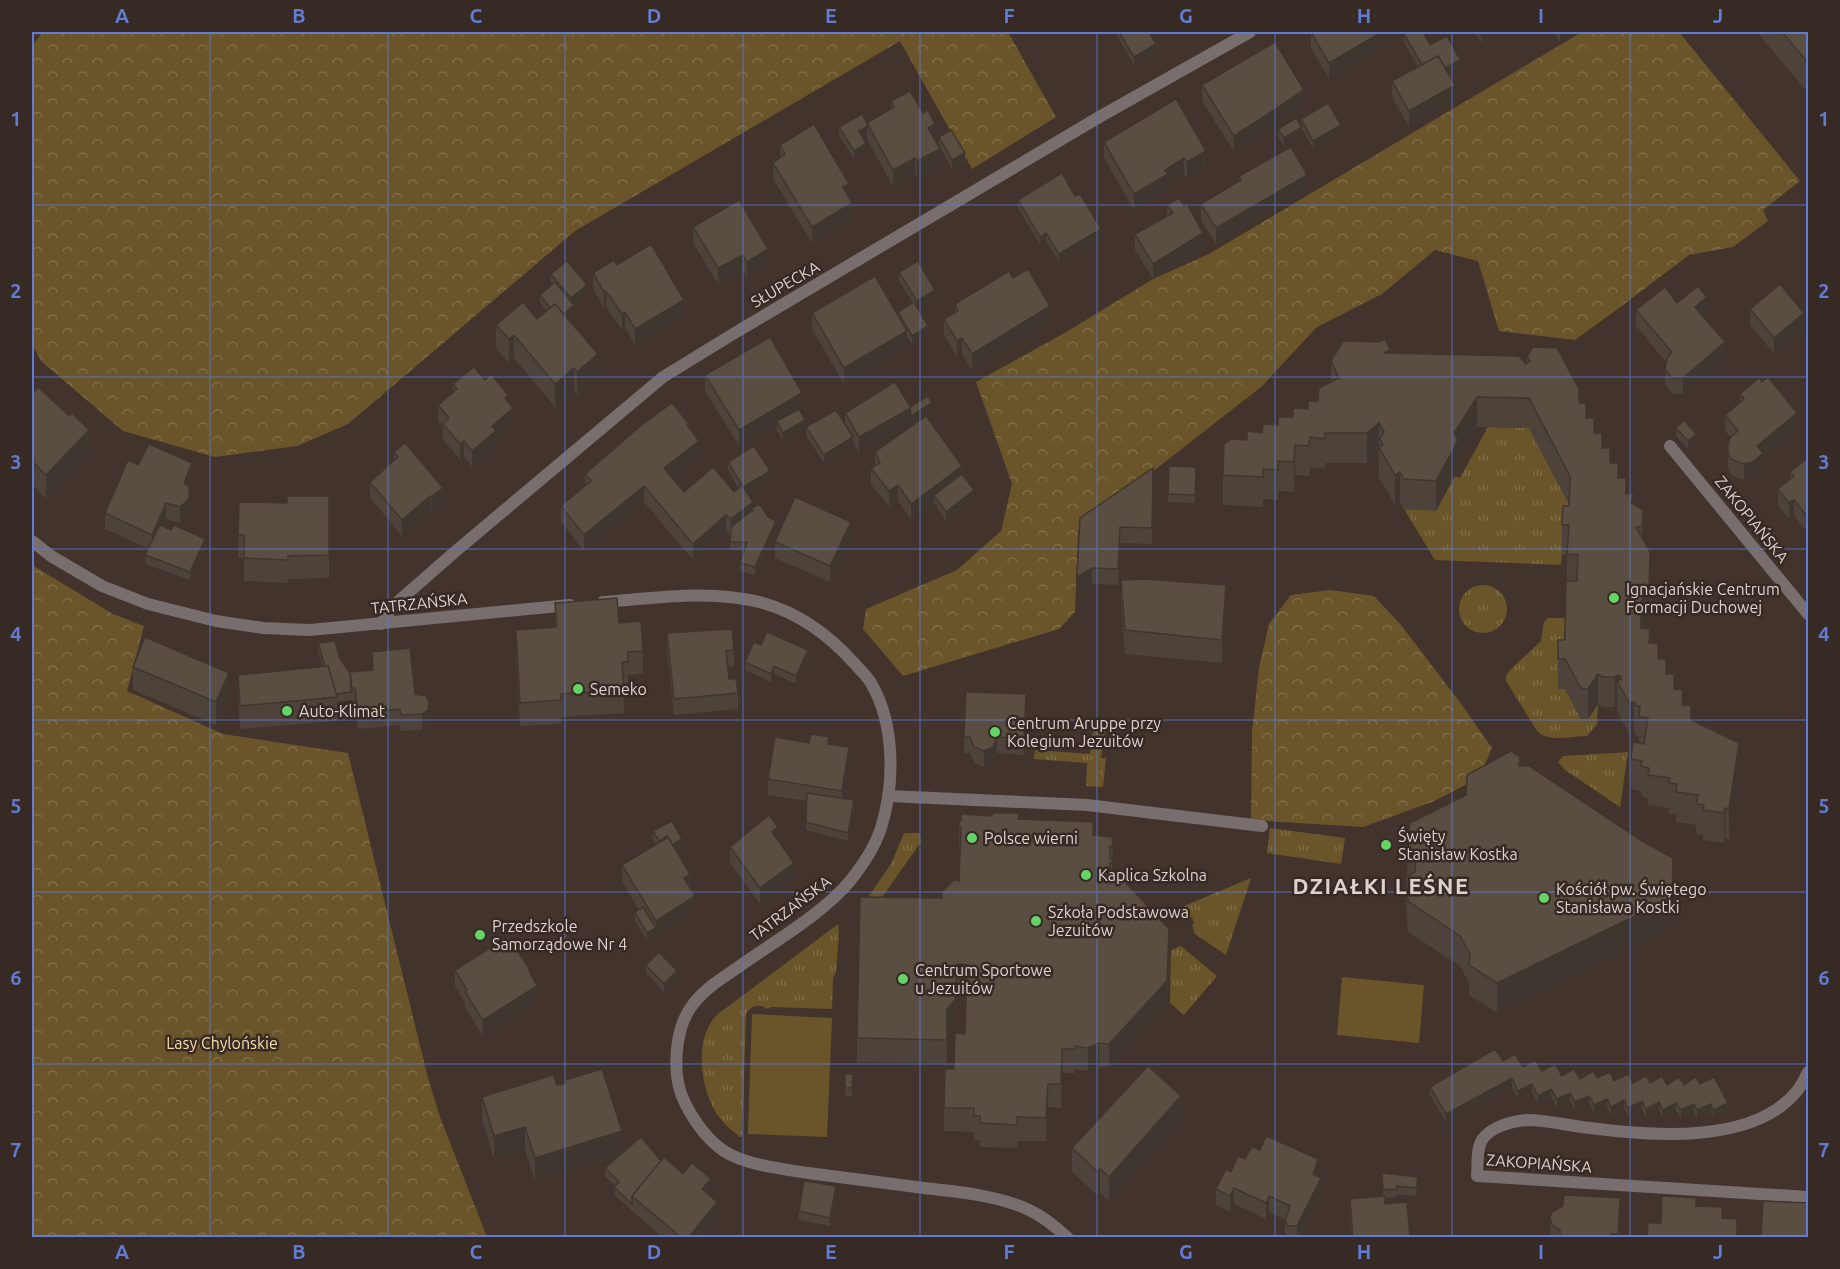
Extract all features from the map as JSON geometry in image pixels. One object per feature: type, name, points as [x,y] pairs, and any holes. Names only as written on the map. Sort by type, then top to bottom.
[{"type":"street","name":"SŁUPECKA","points":[[381,624],[393,606],[663,377],[1101,116],[1250,32]]},
{"type":"street","name":"ZAKOPIAŃSKA","points":[[1670,446],[1809,614]]},
{"type":"street","name":"TATRZAŃSKA","points":[[32,541],[51,556],[102,586],[148,604],[216,621],[274,628],[309,630],[666,597],[734,597],[764,603],[813,625],[848,656],[871,682],[888,732],[891,763],[888,796],[881,830],[867,858],[849,882],[827,904],[710,987],[692,1004],[681,1028],[677,1046],[678,1083],[683,1100],[708,1137],[725,1152],[752,1162],[786,1170],[994,1197],[1029,1210],[1047,1220],[1068,1238]]},
{"type":"street","points":[[888,796],[1087,805],[1262,826]]},
{"type":"street","name":"ZAKOPIAŃSKA","points":[[1809,1072],[1798,1090],[1767,1115],[1732,1127],[1677,1136],[1633,1134],[1527,1120],[1507,1124],[1490,1132],[1481,1141],[1477,1176],[1809,1197]]},
{"type":"green space","points":[[43,32],[1008,32],[1056,117],[972,169],[900,41],[575,231],[348,424],[297,446],[215,457],[123,431],[41,361],[32,344],[32,46]]},
{"type":"green space","points":[[1582,32],[1679,32],[1800,181],[1763,210],[1768,221],[1733,247],[1689,255],[1575,340],[1499,331],[1478,261],[1435,250],[1382,294],[1317,327],[1261,387],[1147,476],[1122,499],[1078,531],[1075,612],[1059,629],[903,676],[863,629],[866,609],[957,570],[1001,531],[1012,484],[976,382],[1068,331],[1153,279],[1209,254]]},
{"type":"green space","points":[[1488,427],[1529,428],[1571,508],[1563,537],[1561,565],[1435,560],[1404,509],[1436,510],[1454,476],[1460,478]]},
{"type":"green space","name":"Lasy Chylońskie","points":[[32,565],[113,614],[144,626],[127,691],[223,734],[348,753],[428,1078],[440,1117],[487,1237],[32,1237]]},
{"type":"green space","points":[[1483,585],[1500,592],[1507,609],[1500,626],[1483,633],[1466,626],[1459,609],[1466,592]]},
{"type":"green space","points":[[1330,590],[1374,596],[1401,625],[1492,748],[1479,778],[1432,802],[1363,827],[1251,820],[1252,732],[1259,668],[1269,624],[1291,595]]},
{"type":"green space","points":[[1548,618],[1566,618],[1558,689],[1565,689],[1581,719],[1588,719],[1598,704],[1597,724],[1587,736],[1554,738],[1542,735],[1537,731],[1506,681],[1509,671],[1541,641],[1544,622]]},
{"type":"green space","points":[[1101,719],[1106,723],[1101,758],[1106,758],[1103,787],[1086,786],[1087,763],[1034,759],[1035,750],[1090,754],[1094,722]]},
{"type":"green space","points":[[1628,752],[1620,807],[1565,770],[1558,762],[1563,756]]},
{"type":"green space","points":[[1270,828],[1345,838],[1341,864],[1267,853]]},
{"type":"green space","points":[[904,833],[920,833],[921,842],[880,900],[864,903],[891,864]]},
{"type":"green space","points":[[1251,878],[1226,955],[1195,934],[1192,917],[1189,918],[1184,906]]},
{"type":"green space","points":[[838,924],[832,1009],[771,1007],[767,1009],[755,1006],[746,1014],[742,1137],[740,1137],[719,1117],[704,1081],[702,1053],[708,1027],[719,1013]]},
{"type":"green space","points":[[1181,946],[1217,976],[1184,1015],[1170,1003],[1171,950]]},
{"type":"green space","points":[[1342,977],[1424,985],[1419,1043],[1337,1035]]},
{"type":"green space","points":[[752,1014],[832,1018],[827,1137],[748,1134]]},
{"type":"building","points":[[1119,32],[1149,32],[1156,44],[1134,57]]},
{"type":"building","points":[[1311,32],[1382,32],[1329,63]]},
{"type":"building","points":[[1423,32],[1430,45],[1447,36],[1460,60],[1445,68],[1438,56],[1422,65],[1404,34]]},
{"type":"building","points":[[1782,32],[1809,32],[1809,64]]},
{"type":"building","points":[[1275,42],[1304,90],[1234,136],[1202,85]]},
{"type":"building","points":[[1438,56],[1455,85],[1409,111],[1392,81]]},
{"type":"building","points":[[910,91],[923,113],[928,110],[935,124],[928,128],[940,149],[917,161],[915,158],[893,170],[867,123],[894,107],[891,101]]},
{"type":"building","points":[[1176,99],[1206,151],[1187,162],[1184,158],[1165,170],[1168,174],[1134,194],[1104,142]]},
{"type":"building","points":[[1328,103],[1341,125],[1313,141],[1301,119]]},
{"type":"building","points":[[862,114],[867,127],[859,131],[866,143],[854,151],[839,127]]},
{"type":"building","points":[[1296,118],[1302,127],[1284,138],[1278,129]]},
{"type":"building","points":[[814,124],[849,184],[843,187],[852,203],[812,227],[773,163],[785,154],[780,145]]},
{"type":"building","points":[[951,130],[965,153],[952,160],[939,137]]},
{"type":"building","points":[[1291,147],[1307,175],[1216,228],[1201,204],[1241,180],[1239,176]]},
{"type":"building","points":[[1062,173],[1075,196],[1080,194],[1101,229],[1059,254],[1046,233],[1040,237],[1018,200]]},
{"type":"building","points":[[1179,198],[1184,206],[1187,204],[1203,233],[1153,264],[1135,234],[1173,213],[1167,205]]},
{"type":"building","points":[[739,200],[768,249],[747,262],[743,255],[718,268],[693,227]]},
{"type":"building","points":[[651,244],[684,300],[635,329],[625,312],[622,314],[606,291],[604,292],[593,273],[614,260],[617,265]]},
{"type":"building","points":[[567,261],[587,285],[571,298],[551,274]]},
{"type":"building","points":[[918,261],[935,290],[917,301],[899,272]]},
{"type":"building","points":[[1028,269],[1050,306],[972,354],[962,338],[957,341],[944,319],[958,311],[955,304],[1009,271],[1013,278]]},
{"type":"building","points":[[875,276],[907,331],[844,368],[812,313]]},
{"type":"building","points":[[555,282],[574,305],[563,314],[555,304],[550,308],[540,295]]},
{"type":"building","points":[[1780,284],[1804,313],[1774,338],[1750,309]]},
{"type":"building","points":[[1698,286],[1707,297],[1695,307],[1725,342],[1683,378],[1672,378],[1665,369],[1667,358],[1672,352],[1636,310],[1665,287],[1677,303]]},
{"type":"building","points":[[523,302],[537,319],[555,304],[598,354],[577,372],[574,368],[555,384],[514,335],[509,339],[496,325]]},
{"type":"building","points":[[914,302],[928,326],[912,336],[898,312]]},
{"type":"building","points":[[770,337],[802,393],[739,430],[705,375]]},
{"type":"building","name":"Ignacjańskie Centrum Formacji Duchowej","points":[[1385,339],[1390,350],[1384,353],[1519,356],[1526,364],[1530,361],[1527,357],[1533,347],[1557,348],[1579,389],[1579,403],[1586,403],[1586,418],[1594,418],[1594,433],[1602,433],[1602,448],[1610,448],[1610,463],[1618,463],[1618,478],[1626,478],[1626,494],[1634,493],[1631,503],[1643,510],[1642,527],[1636,527],[1650,552],[1649,590],[1633,613],[1641,613],[1641,628],[1650,629],[1649,643],[1658,644],[1658,659],[1666,659],[1666,674],[1674,674],[1674,689],[1683,690],[1682,705],[1691,705],[1691,720],[1739,743],[1729,809],[1725,808],[1724,813],[1703,810],[1704,805],[1696,804],[1698,795],[1676,792],[1677,784],[1669,783],[1670,778],[1648,775],[1649,768],[1641,766],[1642,761],[1631,759],[1633,742],[1644,744],[1648,718],[1639,717],[1640,706],[1634,702],[1630,704],[1617,681],[1622,679],[1619,675],[1603,677],[1598,674],[1588,689],[1581,688],[1565,659],[1558,659],[1558,640],[1565,640],[1566,581],[1577,581],[1578,555],[1567,554],[1569,525],[1562,525],[1563,506],[1569,506],[1571,478],[1529,398],[1477,397],[1454,433],[1458,440],[1436,481],[1404,479],[1400,472],[1395,475],[1379,447],[1383,445],[1380,439],[1384,431],[1379,423],[1367,433],[1325,433],[1325,439],[1310,437],[1309,446],[1295,445],[1294,462],[1278,461],[1278,470],[1263,469],[1263,477],[1223,475],[1224,444],[1231,439],[1247,440],[1247,431],[1262,433],[1263,424],[1278,425],[1278,417],[1293,417],[1293,408],[1308,409],[1308,401],[1318,401],[1319,388],[1339,378],[1331,361],[1343,341],[1379,342]]},
{"type":"building","points":[[474,367],[485,380],[491,374],[508,395],[505,398],[513,408],[492,426],[496,431],[472,451],[464,441],[460,444],[443,424],[449,418],[438,405],[457,389],[453,384]]},
{"type":"building","points":[[1768,377],[1797,413],[1757,446],[1763,453],[1753,462],[1744,464],[1731,459],[1728,452],[1731,437],[1738,431],[1725,415],[1744,399],[1740,394],[1759,378],[1762,382]]},
{"type":"building","points":[[895,382],[911,408],[859,437],[845,413]]},
{"type":"building","points":[[38,387],[69,416],[72,413],[89,430],[46,475],[32,461],[32,394]]},
{"type":"building","points":[[928,396],[932,403],[911,416],[910,407]]},
{"type":"building","points":[[672,403],[699,441],[664,468],[684,492],[713,467],[734,492],[742,485],[753,502],[731,519],[726,515],[693,544],[644,486],[584,535],[561,506],[591,481],[585,474],[643,424]]},
{"type":"building","points":[[799,409],[805,420],[783,433],[777,421]]},
{"type":"building","points":[[836,410],[853,437],[824,455],[806,427]]},
{"type":"building","points":[[926,416],[962,466],[911,504],[898,485],[889,491],[871,468],[880,463],[875,452]]},
{"type":"building","points":[[1684,420],[1696,434],[1688,441],[1676,428]]},
{"type":"building","points":[[405,443],[443,488],[402,520],[370,482],[398,457],[394,452]]},
{"type":"building","points":[[149,444],[192,463],[184,483],[189,487],[189,499],[180,507],[166,503],[152,535],[105,513],[128,460],[138,465]]},
{"type":"building","points":[[754,446],[770,471],[743,487],[728,462]]},
{"type":"building","points":[[1809,457],[1809,519],[1794,500],[1789,503],[1778,489],[1794,476],[1790,472]]},
{"type":"building","points":[[1169,466],[1196,467],[1195,495],[1168,494]]},
{"type":"building","points":[[1153,468],[1152,528],[1120,527],[1118,569],[1092,568],[1077,577],[1080,518]]},
{"type":"building","points":[[962,474],[974,490],[946,512],[934,495]]},
{"type":"building","points":[[287,496],[329,496],[329,555],[288,556],[288,560],[244,558],[244,535],[238,535],[239,502],[287,503]]},
{"type":"building","points":[[795,497],[851,522],[830,566],[775,542]]},
{"type":"building","points":[[760,504],[768,517],[776,521],[755,567],[740,563],[747,542],[730,542],[731,527],[753,510],[752,508]]},
{"type":"building","points":[[160,525],[171,530],[174,525],[205,539],[190,572],[145,555]]},
{"type":"building","points":[[1143,579],[1226,585],[1222,640],[1125,630],[1121,580]]},
{"type":"building","points":[[617,598],[619,623],[641,621],[643,651],[628,652],[628,662],[622,662],[624,690],[561,694],[561,700],[520,703],[516,630],[557,627],[555,603]]},
{"type":"building","points":[[732,629],[734,650],[726,651],[729,679],[736,679],[738,693],[674,699],[667,633]]},
{"type":"building","points":[[767,632],[808,650],[796,676],[774,666],[771,674],[745,662],[754,642],[761,645]]},
{"type":"building","points":[[145,637],[229,673],[216,702],[133,667]]},
{"type":"building","points":[[335,641],[340,659],[350,673],[351,692],[336,694],[318,643]]},
{"type":"building","points":[[410,648],[415,694],[426,696],[429,703],[428,710],[422,714],[401,715],[400,709],[358,713],[355,688],[352,688],[350,672],[373,670],[372,652]]},
{"type":"building","points":[[328,666],[337,697],[240,706],[238,675]]},
{"type":"building","name":"Centrum Aruppe przy Kolegium Jezuitów","points":[[966,692],[1026,694],[1024,739],[997,737],[993,747],[984,751],[974,747],[970,737],[964,737]]},
{"type":"building","points":[[811,734],[829,737],[828,744],[849,747],[842,791],[768,779],[775,737],[809,743]]},
{"type":"building","name":"Kościół pw. Świętego Stanisława Kostki","points":[[1511,751],[1520,757],[1519,766],[1529,766],[1642,841],[1673,858],[1672,898],[1497,983],[1469,965],[1470,954],[1460,936],[1408,901],[1406,877],[1415,872],[1416,853],[1408,847],[1410,823],[1466,795],[1467,775]]},
{"type":"building","points":[[807,793],[854,800],[848,833],[806,822]]},
{"type":"building","points":[[992,813],[1019,813],[1018,819],[1093,822],[1093,835],[1112,837],[1110,870],[1115,871],[1169,929],[1167,981],[1109,1044],[1099,1043],[1088,1048],[1075,1046],[1075,1049],[1062,1049],[1061,1084],[1048,1084],[1046,1118],[1017,1117],[1017,1125],[980,1123],[980,1116],[974,1116],[974,1108],[944,1108],[945,1069],[954,1069],[955,1033],[965,1034],[967,965],[957,964],[955,1000],[947,1009],[947,1040],[857,1038],[860,897],[942,898],[942,892],[954,880],[959,881],[961,814],[992,816]]},
{"type":"building","points":[[769,815],[778,827],[772,832],[794,863],[760,888],[730,847]]},
{"type":"building","points":[[672,821],[682,839],[672,845],[667,836],[659,841],[653,831]]},
{"type":"building","points":[[668,837],[690,874],[684,878],[695,896],[656,921],[622,865]]},
{"type":"building","points":[[643,907],[656,928],[647,933],[635,912]]},
{"type":"building","points":[[508,937],[530,970],[537,986],[483,1020],[465,992],[467,990],[455,970]]},
{"type":"building","points":[[659,952],[677,971],[664,984],[646,965]]},
{"type":"building","points":[[1495,1049],[1503,1061],[1515,1054],[1523,1067],[1535,1060],[1542,1071],[1555,1064],[1562,1076],[1574,1069],[1580,1079],[1593,1071],[1597,1078],[1610,1072],[1614,1081],[1628,1074],[1633,1083],[1646,1076],[1650,1083],[1662,1076],[1667,1085],[1679,1077],[1684,1085],[1696,1077],[1700,1084],[1714,1077],[1728,1103],[1713,1110],[1711,1104],[1697,1110],[1694,1104],[1681,1110],[1676,1103],[1663,1110],[1659,1102],[1646,1109],[1642,1101],[1628,1108],[1624,1100],[1611,1107],[1607,1099],[1594,1105],[1589,1096],[1575,1102],[1570,1093],[1557,1099],[1551,1089],[1538,1096],[1532,1084],[1518,1091],[1512,1078],[1446,1114],[1430,1087]]},
{"type":"building","points":[[1148,1066],[1181,1096],[1109,1177],[1100,1169],[1097,1171],[1072,1148]]},
{"type":"building","points":[[602,1069],[622,1131],[535,1158],[525,1127],[494,1136],[482,1097],[553,1075],[557,1085],[566,1083],[565,1080]]},
{"type":"building","points":[[845,1074],[853,1074],[852,1088],[845,1088]]},
{"type":"building","points":[[1266,1136],[1318,1159],[1313,1174],[1321,1178],[1297,1226],[1288,1226],[1285,1221],[1290,1206],[1269,1196],[1266,1203],[1234,1188],[1230,1196],[1216,1189],[1226,1169],[1231,1172],[1238,1156],[1245,1159],[1252,1147],[1260,1150]]},
{"type":"building","points":[[641,1137],[661,1161],[632,1196],[632,1204],[614,1187],[619,1182],[605,1168]]},
{"type":"building","points":[[664,1157],[683,1174],[692,1163],[711,1179],[702,1189],[717,1202],[688,1238],[682,1238],[632,1196]]},
{"type":"building","points":[[1382,1173],[1418,1177],[1416,1188],[1397,1186],[1397,1189],[1383,1190]]},
{"type":"building","points":[[804,1181],[836,1186],[830,1218],[799,1211]]},
{"type":"building","points":[[1564,1195],[1620,1198],[1618,1234],[1611,1234],[1611,1238],[1560,1238],[1560,1230],[1552,1225],[1550,1217],[1552,1212],[1563,1206]]},
{"type":"building","points":[[1385,1196],[1385,1204],[1407,1202],[1410,1238],[1353,1238],[1350,1199]]},
{"type":"building","points":[[1662,1196],[1696,1198],[1696,1206],[1722,1207],[1722,1218],[1737,1219],[1737,1238],[1647,1238],[1648,1223],[1661,1223]]},
{"type":"building","points":[[1763,1201],[1809,1203],[1809,1238],[1761,1238]]},
{"type":"place","name":"Ignacjańskie Centrum Formacji Duchowej","points":[[1614,598]]},
{"type":"place","name":"Semeko","points":[[578,689]]},
{"type":"place","name":"Auto-Klimat","points":[[287,711]]},
{"type":"place","name":"Centrum Aruppe przy Kolegium Jezuitów","points":[[995,732]]},
{"type":"place","name":"Polsce wierni","points":[[972,838]]},
{"type":"place","name":"Święty Stanisław Kostka","points":[[1386,845]]},
{"type":"place","name":"Kaplica Szkolna","points":[[1086,875]]},
{"type":"place","name":"Kościół pw. Świętego Stanisława Kostki","points":[[1544,898]]},
{"type":"place","name":"Szkoła Podstawowa Jezuitów","points":[[1036,921]]},
{"type":"place","name":"Przedszkole Samorządowe Nr 4","points":[[480,935]]},
{"type":"place","name":"Centrum Sportowe u Jezuitów","points":[[903,979]]},
{"type":"district","name":"DZIAŁKI LEŚNE","points":[[1381,886]]}]
